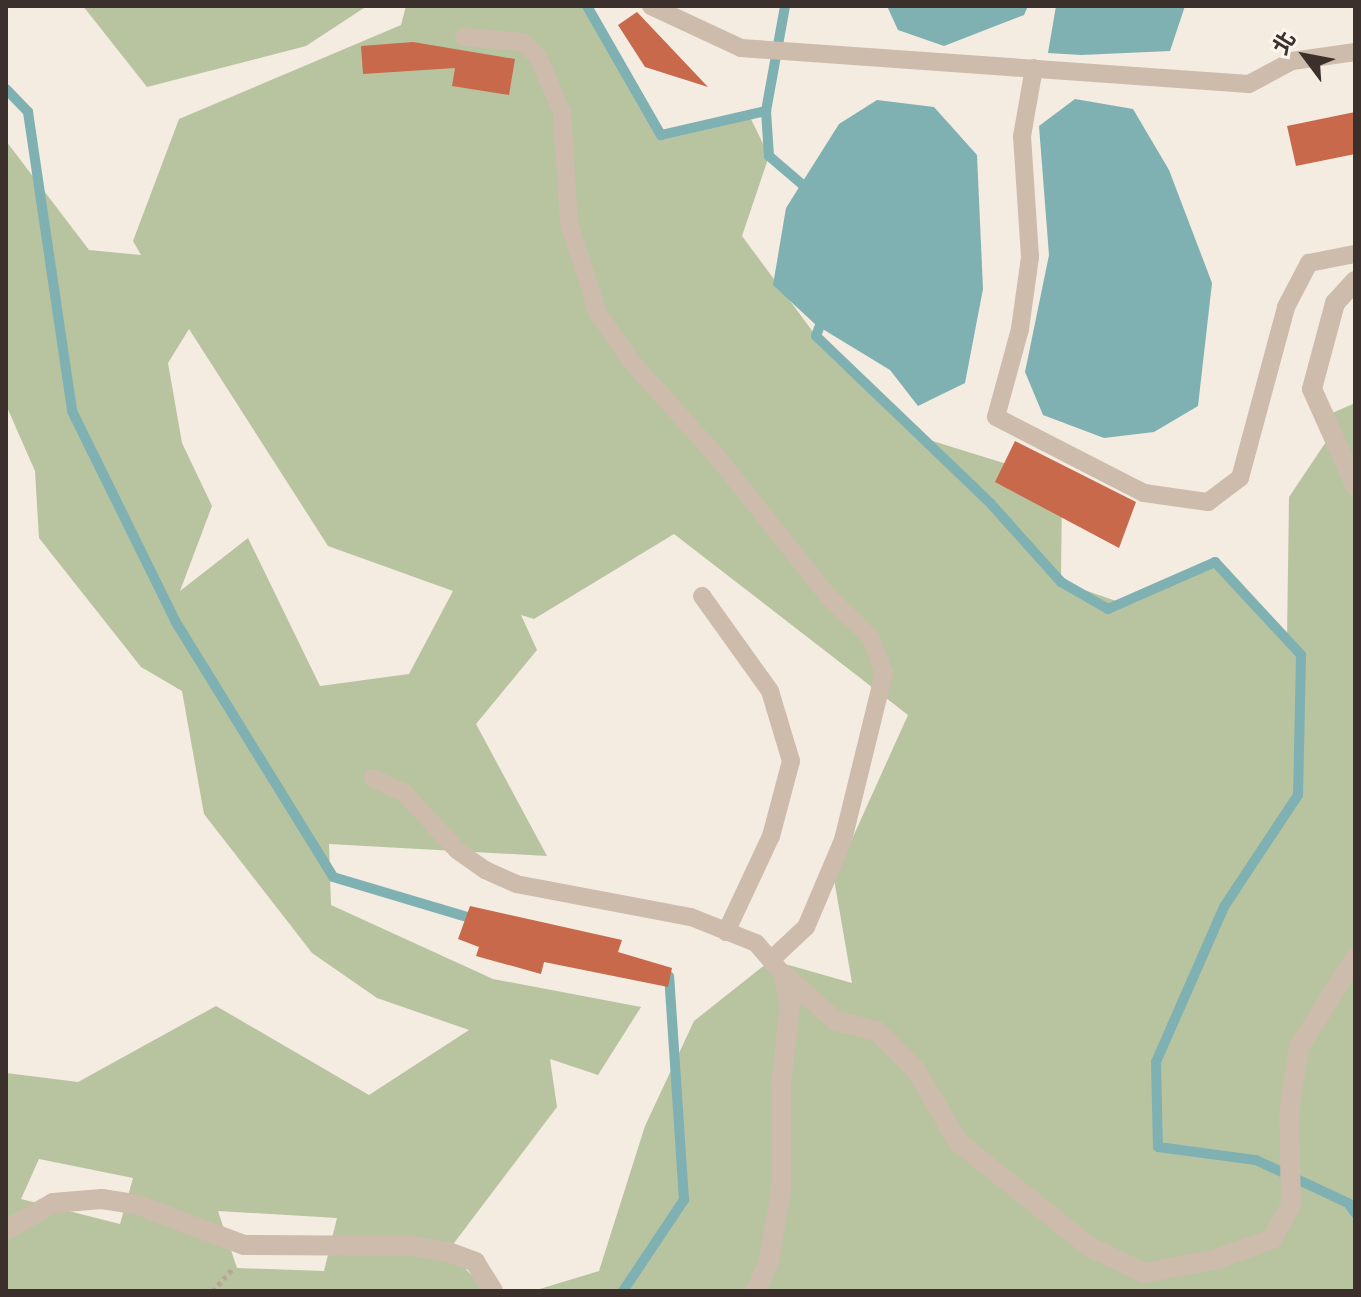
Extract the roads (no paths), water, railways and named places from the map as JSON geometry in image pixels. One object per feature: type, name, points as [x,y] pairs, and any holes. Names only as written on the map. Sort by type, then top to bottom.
[{"type":"street","points":[[1355,281],[1335,303],[1312,389],[1355,485]]},
{"type":"street","points":[[777,967],[836,1021],[877,1031],[916,1070],[958,1142],[1090,1247],[1144,1273],[1217,1259],[1272,1239],[1291,1205],[1289,1112],[1299,1047],[1355,958]]},
{"type":"street","points":[[756,1291],[769,1260],[781,1190],[781,1083],[790,1005],[777,967]]},
{"type":"street","points":[[6,1230],[53,1203],[102,1199],[138,1205],[244,1245],[392,1245],[448,1252],[475,1262],[493,1291]]},
{"type":"lane","points":[[651,6],[741,48],[1249,84],[1292,61],[1355,52]]},
{"type":"lane","points":[[373,778],[404,793],[458,851],[516,884],[691,917],[756,943],[777,967],[806,927],[843,840],[884,673],[871,638],[827,595],[719,459],[630,360],[598,313],[569,224],[562,112],[538,57],[523,42],[464,37]]},
{"type":"lane","points":[[1034,68],[1022,136],[1030,257],[1020,329],[996,417],[1144,493],[1208,502],[1240,478],[1286,307],[1309,263],[1355,254]]},
{"type":"lane","points":[[702,596],[770,691],[791,761],[771,836],[726,932]]},
{"type":"water","points":[[887,6],[1028,6],[1024,15],[944,46],[898,30]]},
{"type":"water","points":[[1056,6],[1185,6],[1170,51],[1081,55],[1048,53]]},
{"type":"water","points":[[1075,99],[1133,109],[1169,170],[1212,283],[1198,406],[1154,432],[1104,438],[1043,415],[1025,372],[1049,255],[1039,126]]},
{"type":"water","points":[[877,100],[934,107],[977,155],[983,289],[965,383],[918,406],[890,370],[816,325],[773,285],[786,208],[839,124]]},
{"type":"waterway","points":[[587,6],[661,135],[766,111],[785,6]]},
{"type":"waterway","points":[[6,89],[28,112],[72,411],[177,624],[333,877],[477,920]]},
{"type":"waterway","points":[[766,111],[769,156],[811,192]]},
{"type":"waterway","points":[[823,317],[816,336],[991,504],[1061,582],[1108,609],[1215,562],[1301,655],[1298,795],[1224,907],[1156,1062],[1158,1147],[1256,1160],[1348,1203],[1355,1213]]},
{"type":"waterway","points":[[623,1291],[684,1200],[669,977],[661,975]]}]
